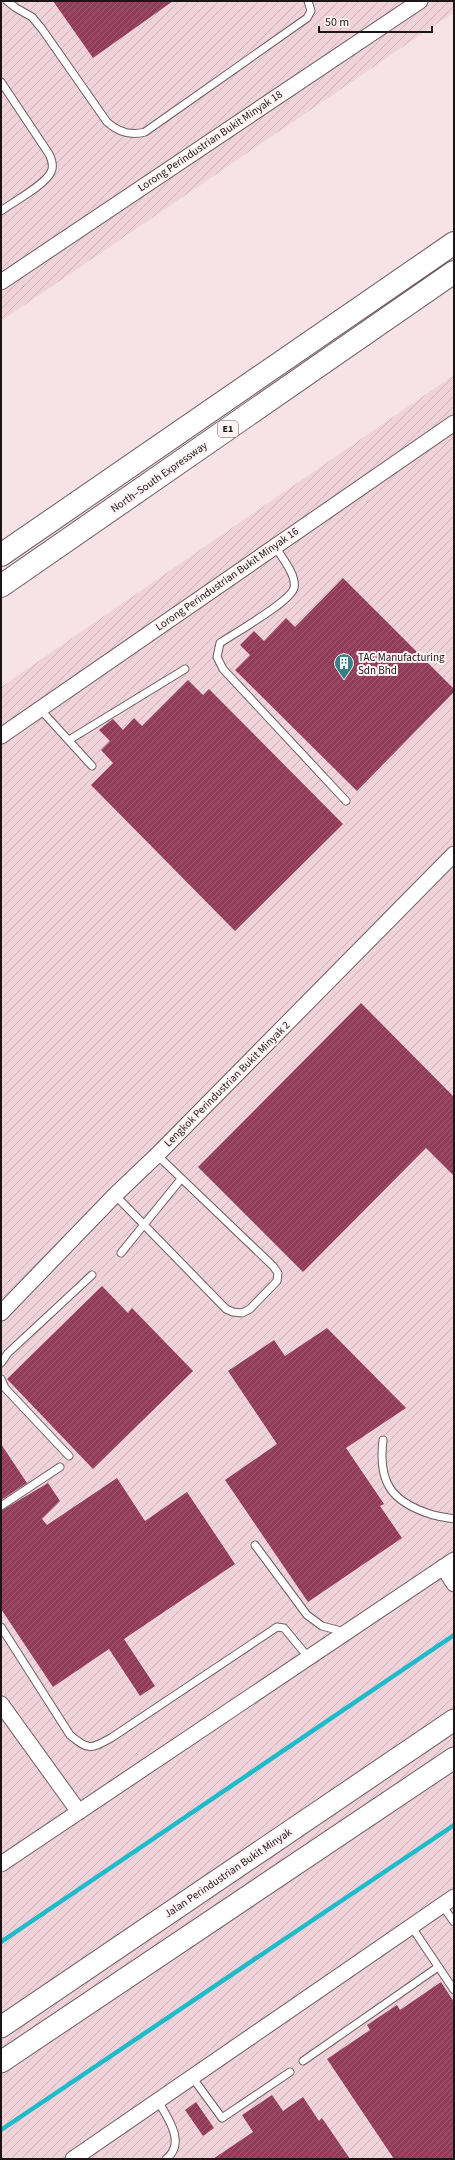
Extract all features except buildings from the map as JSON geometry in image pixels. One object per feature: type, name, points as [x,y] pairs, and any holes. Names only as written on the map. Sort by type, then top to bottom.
[{"type":"highway","name":"E1","points":[[1,555],[454,243]]},
{"type":"highway","name":"North–South Expressway","points":[[1,586],[454,272]]},
{"type":"main road","name":"Jalan Perindustrian Bukit Minyak","points":[[1,2027],[454,1720]]},
{"type":"main road","points":[[1,2062],[454,1758]]},
{"type":"street","name":"Lorong Perindustrian Bukit Minyak 18","points":[[1,282],[399,7],[420,1]]},
{"type":"street","name":"Lorong Perindustrian Bukit Minyak 16","points":[[1,736],[454,423]]},
{"type":"street","name":"Lengkok Perindustrian Bukit Minyak 2","points":[[1,1313],[454,854]]},
{"type":"street","points":[[1,1864],[449,1563],[453,1582]]},
{"type":"street","points":[[1,1704],[79,1812]]},
{"type":"street","points":[[73,2159],[454,1897]]},
{"type":"lane","points":[[7,1],[32,17],[42,29],[107,122],[116,130],[137,134],[145,132],[306,18],[311,11],[308,1]]},
{"type":"lane","points":[[1,82],[53,162],[51,172],[45,179],[1,210]]},
{"type":"lane","points":[[275,546],[293,577],[294,588],[287,600],[220,643],[217,657],[223,669],[346,802]]},
{"type":"lane","points":[[69,740],[185,670]]},
{"type":"lane","points":[[40,709],[92,766]]},
{"type":"lane","points":[[115,1196],[226,1309],[233,1312],[242,1313],[250,1309],[277,1281],[278,1273],[273,1266],[157,1155]]},
{"type":"lane","points":[[121,1253],[181,1179]]},
{"type":"lane","points":[[1,1361],[92,1275]]},
{"type":"lane","points":[[1,1379],[5,1388],[69,1456]]},
{"type":"lane","points":[[383,1440],[380,1460],[382,1470],[392,1492],[410,1506],[431,1515],[454,1519]]},
{"type":"lane","points":[[1,1506],[60,1467]]},
{"type":"lane","points":[[254,1545],[307,1615],[322,1626],[345,1632]]},
{"type":"lane","points":[[1,1627],[70,1735],[84,1746],[95,1747],[111,1738],[277,1627],[284,1628],[308,1657]]},
{"type":"lane","points":[[442,1905],[454,1922]]},
{"type":"lane","points":[[411,1926],[454,1990]]},
{"type":"lane","points":[[303,2061],[438,1967]]},
{"type":"lane","points":[[192,2077],[222,2118],[290,2072]]},
{"type":"lane","points":[[158,2101],[176,2134],[175,2147],[166,2159]]},
{"type":"shaded area","points":[[1,1],[454,1],[454,12],[1,321]]},
{"type":"shaded area","points":[[454,375],[454,2159],[1,2159],[1,687]]},
{"type":"waterway","points":[[1,1942],[454,1635]]},
{"type":"waterway","points":[[1,2130],[454,1825]]},
{"type":"place","name":"TAC Manufacturing Sdn Bhd","points":[[344,680]]}]
